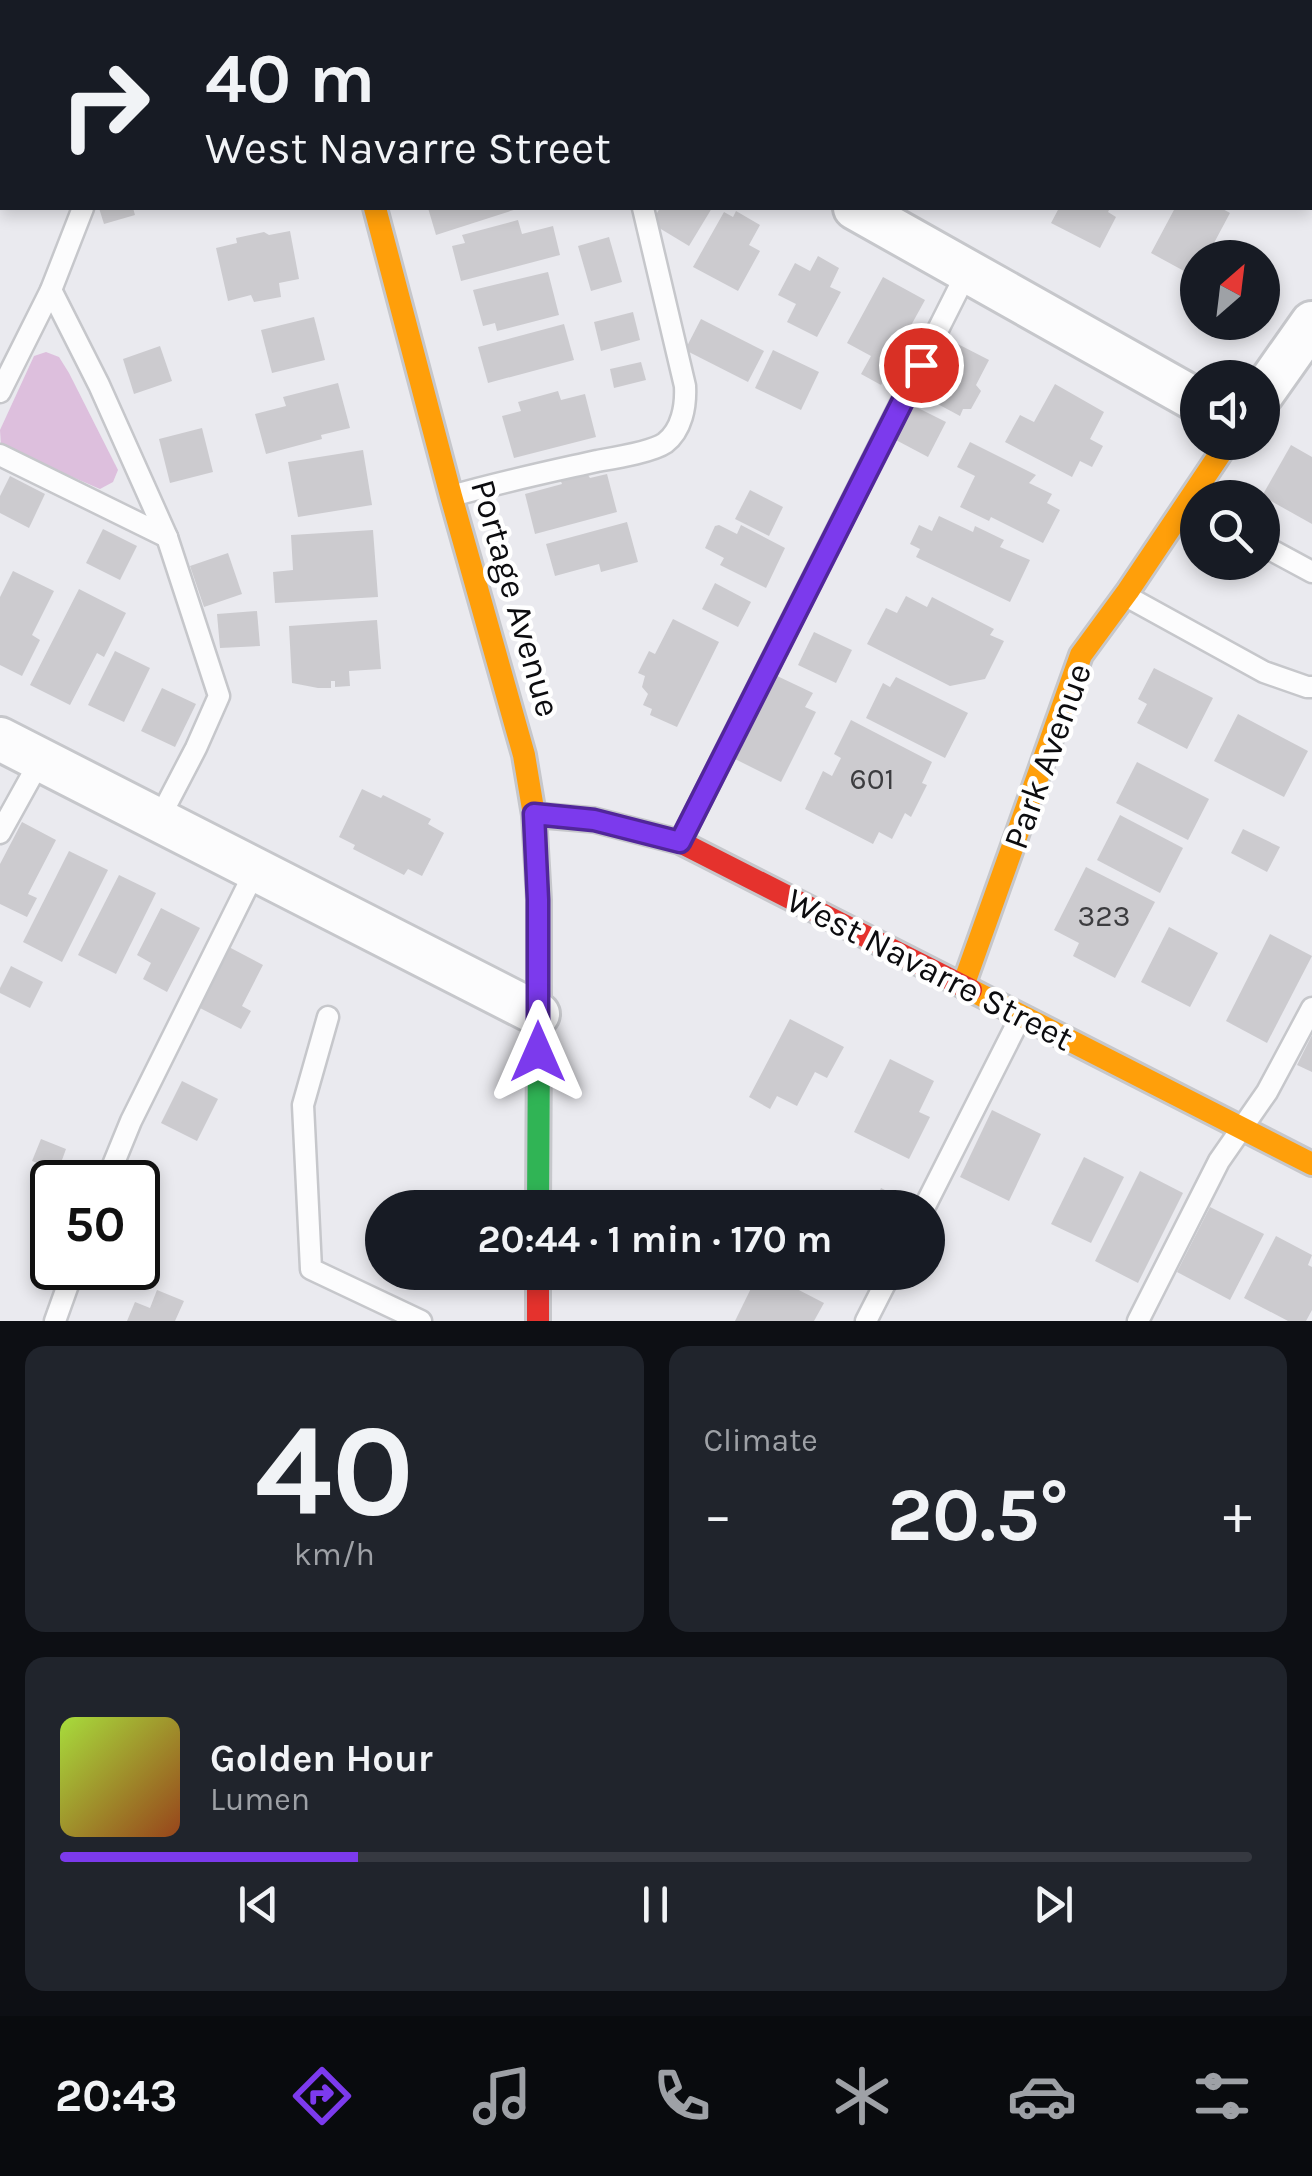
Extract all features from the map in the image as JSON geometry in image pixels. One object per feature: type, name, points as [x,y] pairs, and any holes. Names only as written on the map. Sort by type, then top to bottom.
[{"type":"street","name":"Portage Avenue","points":[[377,210],[450,496],[524,756],[534,814],[538,900],[538,1190]]},
{"type":"street","points":[[859,210],[1180,390]]},
{"type":"street","points":[[1280,368],[1312,323]]},
{"type":"street","name":"Park Avenue","points":[[963,986],[1082,655],[1180,523]]},
{"type":"street","points":[[0,739],[538,1014]]},
{"type":"street","name":"West Navarre Street","points":[[534,814],[594,820],[680,842],[1312,1164]]},
{"type":"street","points":[[538,1290],[538,1321]]},
{"type":"lane","points":[[0,392],[51,290],[83,210]]},
{"type":"lane","points":[[450,496],[633,454],[664,443],[680,423],[686,386],[643,210]]},
{"type":"lane","points":[[680,842],[968,270]]},
{"type":"lane","points":[[51,290],[100,385],[167,537],[220,696],[159,819]]},
{"type":"lane","points":[[0,455],[167,537]]},
{"type":"lane","points":[[1280,555],[1312,572]]},
{"type":"lane","points":[[1125,595],[1264,672],[1312,687]]},
{"type":"lane","points":[[0,833],[40,760]]},
{"type":"lane","points":[[115,1160],[256,870]]},
{"type":"lane","points":[[1138,1321],[1220,1161],[1267,1092],[1312,1008]]},
{"type":"lane","points":[[933,1190],[1021,1016]]},
{"type":"lane","points":[[328,1017],[304,1104],[312,1268],[421,1321]]},
{"type":"lane","points":[[55,1321],[66,1290]]},
{"type":"lane","points":[[866,1321],[882,1290]]},
{"type":"shaded area","points":[[46,352],[59,357],[69,373],[118,470],[113,482],[100,489],[1,446],[0,430],[34,356]]},
{"type":"building","points":[[100,210],[134,210],[135,215],[104,224]]},
{"type":"building","points":[[429,210],[514,210],[436,235]]},
{"type":"building","points":[[659,210],[711,210],[689,246],[651,223]]},
{"type":"building","points":[[1058,210],[1109,210],[1116,217],[1100,248],[1051,223]]},
{"type":"building","points":[[1174,210],[1230,213],[1216,240],[1180,240],[1180,269],[1151,253]]},
{"type":"building","points":[[736,211],[760,225],[749,245],[760,251],[738,291],[693,267],[724,212],[733,217]]},
{"type":"building","points":[[518,220],[522,234],[553,226],[560,255],[461,281],[452,246],[465,243],[462,235]]},
{"type":"building","points":[[290,231],[299,279],[279,283],[281,297],[254,302],[251,295],[228,301],[216,248],[237,243],[236,238]]},
{"type":"building","points":[[609,237],[622,282],[591,291],[578,246]]},
{"type":"building","points":[[818,256],[839,268],[830,287],[841,292],[817,337],[787,322],[796,304],[778,295],[795,263],[810,271]]},
{"type":"building","points":[[548,272],[559,315],[497,331],[495,323],[483,326],[473,290]]},
{"type":"building","points":[[883,277],[925,300],[903,340],[912,345],[898,369],[892,365],[881,385],[861,374],[871,356],[847,343]]},
{"type":"building","points":[[633,312],[640,340],[601,351],[594,322]]},
{"type":"building","points":[[314,317],[325,360],[272,373],[261,330]]},
{"type":"building","points":[[701,319],[764,351],[748,382],[685,350]]},
{"type":"building","points":[[564,324],[574,360],[488,383],[478,347]]},
{"type":"building","points":[[950,340],[989,360],[976,385],[981,391],[971,409],[963,409],[960,416],[921,395]]},
{"type":"building","points":[[160,346],[172,381],[134,394],[123,359]]},
{"type":"building","points":[[773,350],[819,372],[801,410],[755,388]]},
{"type":"building","points":[[641,362],[646,380],[614,388],[610,369]]},
{"type":"building","points":[[338,383],[350,428],[266,454],[255,414],[286,406],[283,397]]},
{"type":"building","points":[[1055,384],[1104,412],[1090,439],[1103,446],[1092,467],[1080,461],[1072,477],[1005,442],[1020,415],[1034,422]]},
{"type":"building","points":[[558,391],[561,400],[585,394],[596,437],[514,458],[502,416],[521,411],[518,402]]},
{"type":"building","points":[[912,405],[946,422],[928,457],[894,439]]},
{"type":"building","points":[[202,428],[213,472],[170,483],[159,439]]},
{"type":"building","points":[[970,442],[1036,475],[1029,483],[1052,494],[1047,503],[1060,510],[1043,543],[991,517],[989,521],[960,507],[975,476],[957,467]]},
{"type":"building","points":[[1291,445],[1312,457],[1312,524],[1280,506],[1280,480],[1271,480]]},
{"type":"building","points":[[363,450],[372,505],[298,517],[288,462]]},
{"type":"building","points":[[586,472],[590,478],[607,474],[617,512],[535,534],[525,494],[562,484],[560,479]]},
{"type":"building","points":[[10,476],[45,494],[29,528],[0,513],[0,496]]},
{"type":"building","points":[[750,490],[783,507],[769,536],[735,519]]},
{"type":"building","points":[[939,516],[973,532],[975,526],[1004,540],[1000,547],[1030,560],[1010,602],[916,557],[920,549],[910,544],[919,525],[932,531]]},
{"type":"building","points":[[627,522],[638,562],[601,572],[599,564],[555,576],[546,544]]},
{"type":"building","points":[[719,525],[737,534],[741,525],[785,548],[766,588],[720,565],[724,558],[705,548]]},
{"type":"building","points":[[103,529],[137,546],[120,580],[86,563]]},
{"type":"building","points":[[373,530],[378,597],[275,603],[273,572],[293,570],[291,535]]},
{"type":"building","points":[[228,553],[242,594],[204,607],[190,566]]},
{"type":"building","points":[[13,571],[54,591],[32,635],[40,640],[22,676],[0,665],[0,597]]},
{"type":"building","points":[[715,583],[751,602],[738,627],[702,609]]},
{"type":"building","points":[[79,589],[126,613],[104,657],[97,653],[70,705],[30,685]]},
{"type":"building","points":[[906,596],[927,607],[932,597],[994,629],[990,635],[1004,641],[985,679],[950,686],[867,644],[886,608],[897,613]]},
{"type":"building","points":[[257,611],[260,646],[220,648],[217,614]]},
{"type":"building","points":[[673,619],[719,642],[677,727],[650,715],[652,709],[643,705],[648,694],[642,687],[645,676],[638,673],[649,651],[655,654]]},
{"type":"building","points":[[377,620],[381,669],[349,671],[350,686],[335,687],[335,681],[331,681],[331,688],[292,683],[289,626]]},
{"type":"building","points":[[814,632],[852,650],[836,683],[798,665]]},
{"type":"building","points":[[115,651],[150,668],[124,722],[88,705]]},
{"type":"building","points":[[1154,668],[1213,698],[1187,749],[1137,723],[1147,704],[1138,699]]},
{"type":"building","points":[[775,675],[813,693],[805,707],[816,712],[781,782],[735,759]]},
{"type":"building","points":[[896,677],[968,713],[945,758],[866,718],[883,683],[890,687]]},
{"type":"building","points":[[162,688],[196,704],[175,747],[141,731]]},
{"type":"building","points":[[1238,714],[1308,751],[1284,797],[1214,761]]},
{"type":"building","points":[[851,720],[932,762],[922,783],[927,785],[911,817],[905,813],[892,839],[879,832],[873,844],[805,809],[823,771],[832,776],[841,758],[834,754]]},
{"type":"building","points":[[1137,762],[1209,799],[1188,840],[1116,803]]},
{"type":"building","points":[[362,789],[431,819],[428,824],[444,833],[422,876],[408,869],[404,875],[353,849],[355,845],[339,837]]},
{"type":"building","points":[[1120,815],[1183,848],[1160,893],[1097,860]]},
{"type":"building","points":[[22,822],[56,840],[28,894],[37,898],[27,917],[0,904],[0,864]]},
{"type":"building","points":[[1243,829],[1280,847],[1267,872],[1231,853]]},
{"type":"building","points":[[69,851],[108,870],[62,962],[23,942]]},
{"type":"building","points":[[1086,867],[1155,902],[1115,978],[1073,956],[1079,943],[1054,930]]},
{"type":"building","points":[[119,875],[156,893],[116,974],[78,955]]},
{"type":"building","points":[[161,908],[200,928],[167,992],[143,979],[151,963],[137,955]]},
{"type":"building","points":[[1169,927],[1218,953],[1190,1007],[1141,982]]},
{"type":"building","points":[[1270,934],[1312,956],[1267,1043],[1226,1021]]},
{"type":"building","points":[[227,946],[263,965],[242,1006],[251,1011],[241,1029],[196,1006]]},
{"type":"building","points":[[11,966],[43,982],[30,1008],[0,993]]},
{"type":"building","points":[[790,1019],[844,1047],[827,1078],[815,1072],[797,1106],[777,1096],[770,1109],[749,1097]]},
{"type":"building","points":[[1312,1035],[1312,1072],[1297,1065]]},
{"type":"building","points":[[890,1059],[934,1081],[919,1112],[930,1117],[909,1159],[854,1132]]},
{"type":"building","points":[[182,1081],[218,1099],[197,1141],[161,1123]]},
{"type":"building","points":[[992,1110],[1041,1134],[1009,1201],[960,1177]]},
{"type":"building","points":[[41,1139],[66,1149],[62,1160],[32,1160]]},
{"type":"building","points":[[1084,1157],[1124,1177],[1091,1243],[1051,1224]]},
{"type":"building","points":[[1140,1171],[1183,1193],[1138,1283],[1095,1261]]},
{"type":"building","points":[[1210,1207],[1264,1234],[1230,1300],[1177,1272]]},
{"type":"building","points":[[1276,1236],[1312,1255],[1308,1265],[1312,1267],[1312,1310],[1306,1321],[1288,1321],[1244,1298]]},
{"type":"building","points":[[157,1290],[184,1301],[175,1321],[127,1321],[135,1302],[150,1308]]},
{"type":"building","points":[[750,1290],[799,1290],[824,1303],[814,1321],[735,1321]]},
{"type":"traffic: fast","points":[[538,1190],[539,1037]]},
{"type":"traffic: slow","points":[[376,210],[524,755],[534,815],[539,900],[539,1037]]},
{"type":"traffic: slow","points":[[963,986],[1081,655],[1216,460]]},
{"type":"traffic: slow","points":[[971,990],[1312,1164]]},
{"type":"traffic: jam","points":[[534,815],[594,820],[680,842],[971,990]]},
{"type":"traffic: jam","points":[[538,1290],[538,1321]]},
{"type":"route","points":[[538,1052],[534,814],[594,820],[680,842],[921,365]]}]
